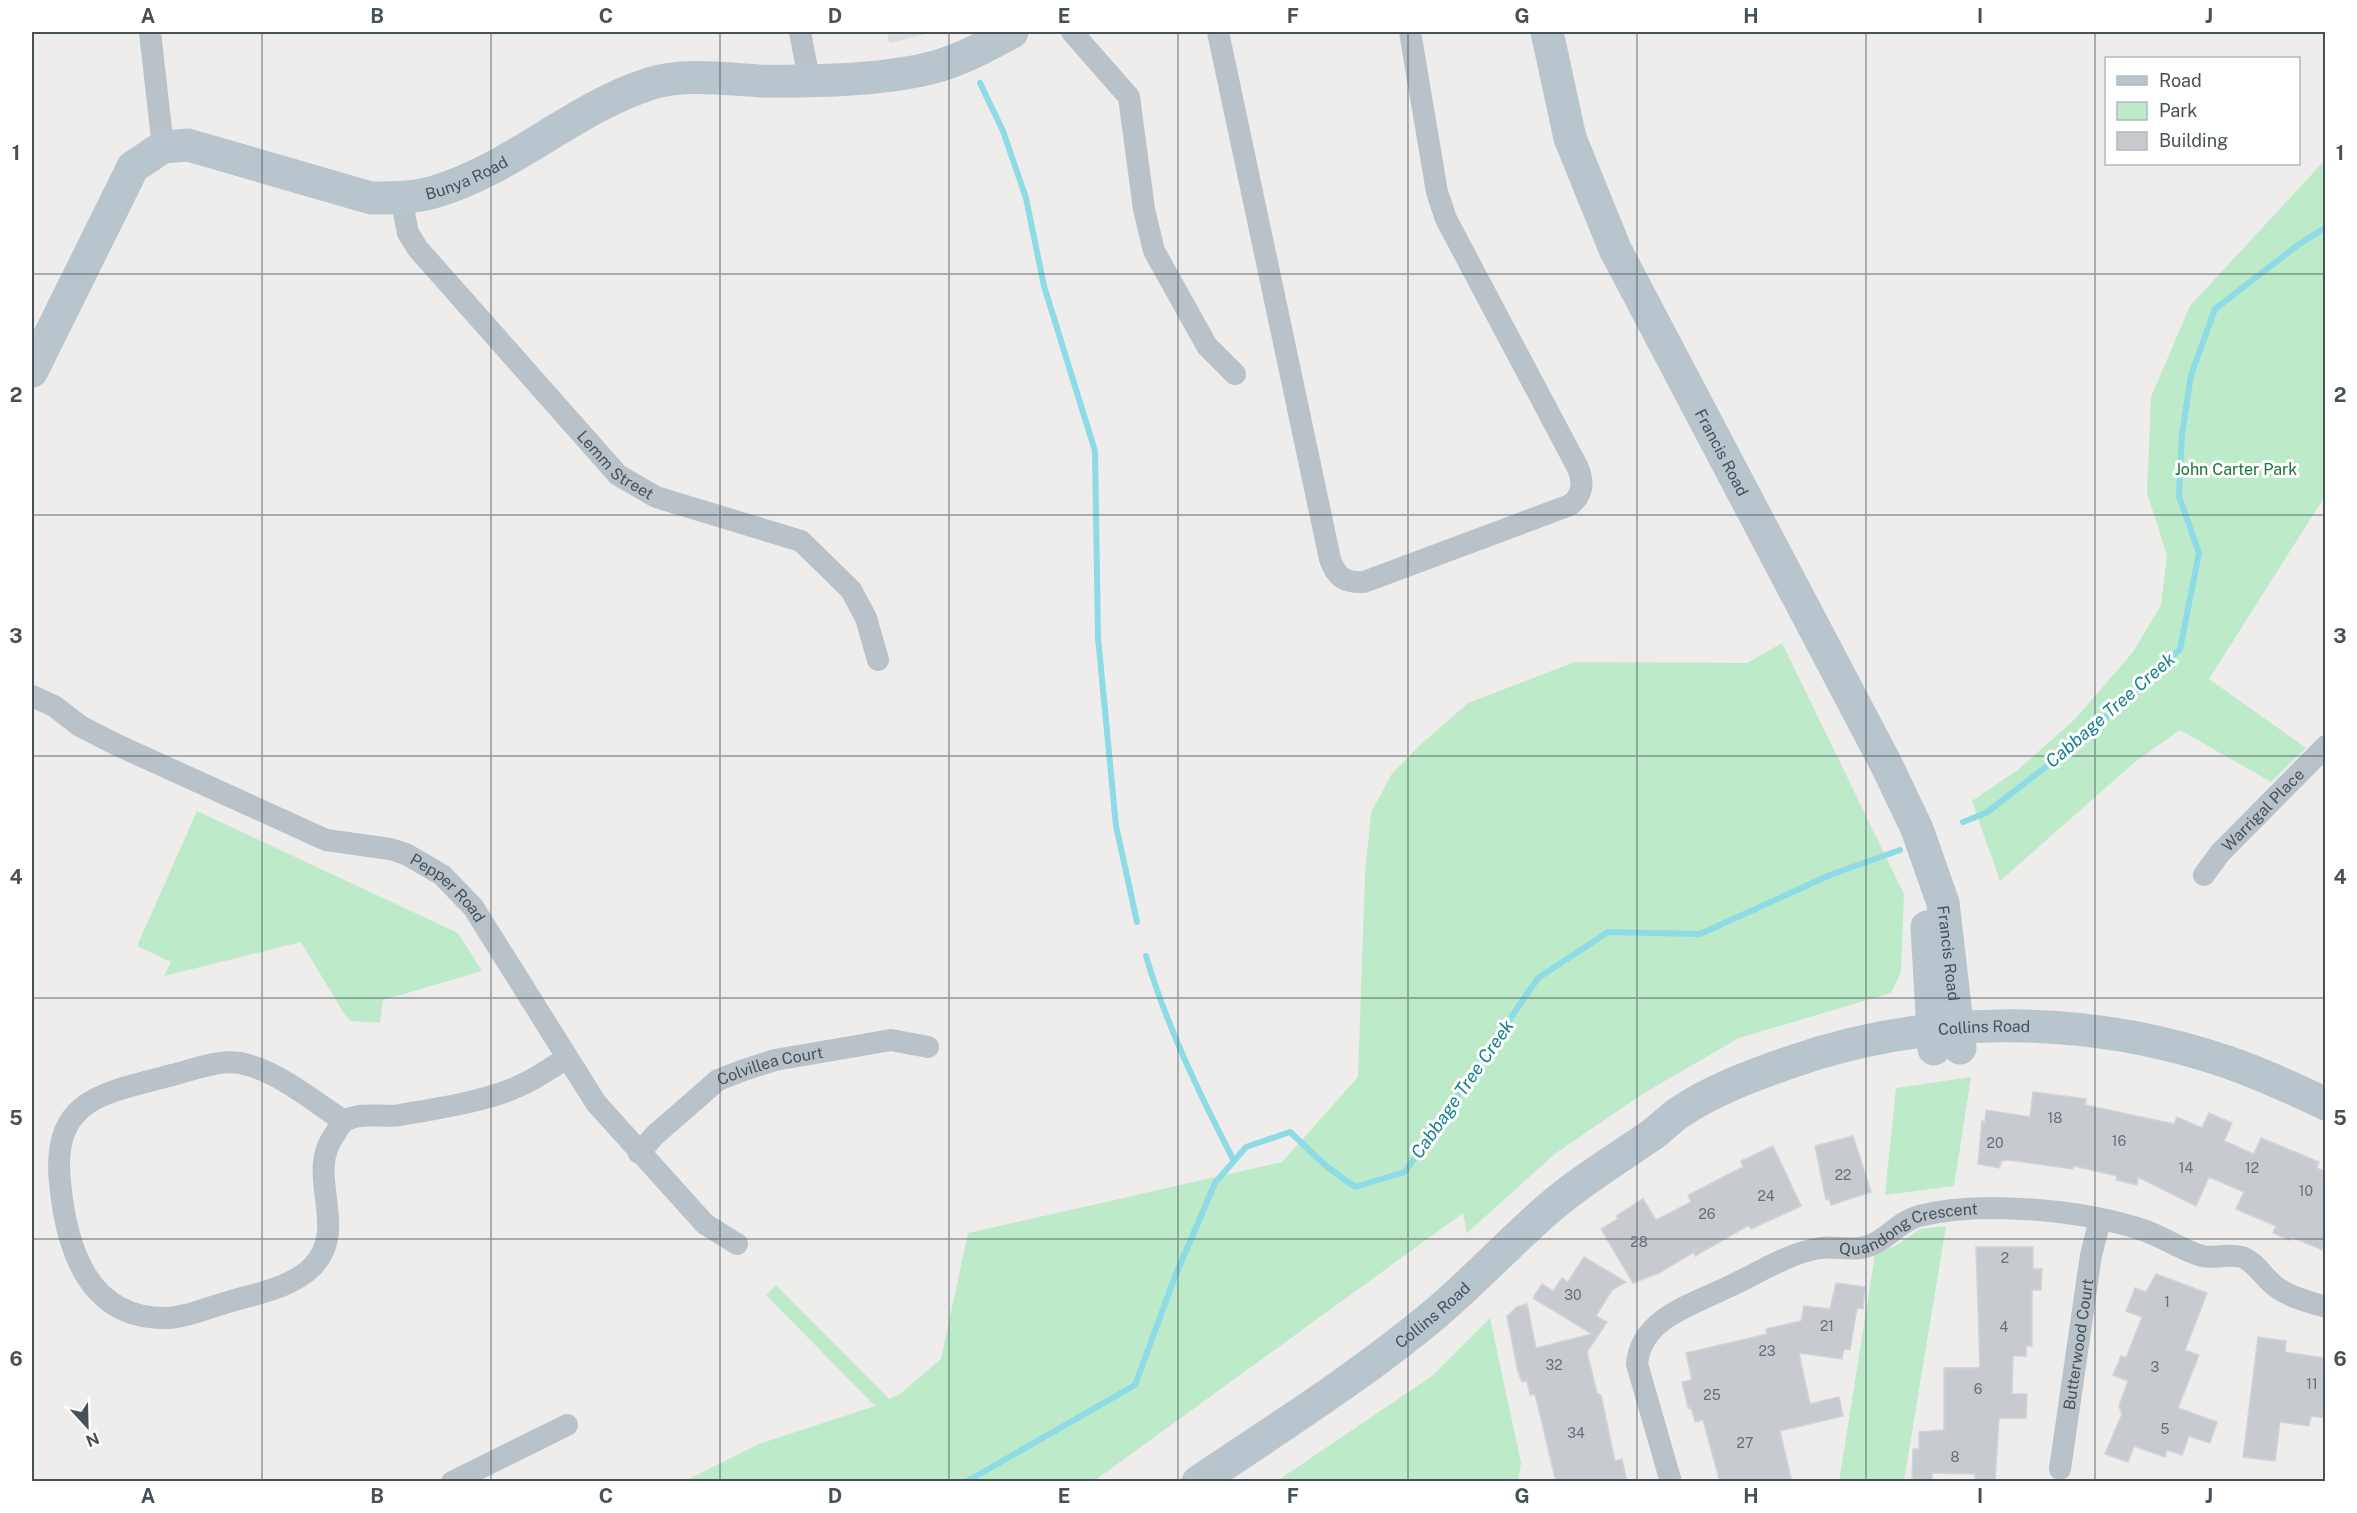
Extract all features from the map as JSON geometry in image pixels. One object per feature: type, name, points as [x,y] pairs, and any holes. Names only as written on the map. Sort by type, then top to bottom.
[{"type":"street","points":[[32,371],[133,167],[163,147],[150,32]]},
{"type":"street","points":[[800,32],[808,79]]},
{"type":"street","name":"Bunya Road","points":[[163,147],[189,145],[370,198],[401,198],[433,192],[470,179],[582,114],[616,97],[651,84],[711,78],[764,81],[871,77],[936,67],[964,57],[1012,32]]},
{"type":"street","points":[[1072,32],[1129,97],[1144,209],[1154,251],[1207,346],[1235,374]]},
{"type":"street","points":[[1218,32],[1330,559],[1339,576],[1352,583],[1364,582],[1570,505],[1577,499],[1582,486],[1578,468],[1446,219],[1437,192],[1410,32]]},
{"type":"street","name":"Francis Road","points":[[1547,32],[1570,138],[1615,249],[1886,764],[1917,830],[1943,903],[1946,1038]]},
{"type":"street","name":"Lemm Street","points":[[401,198],[408,233],[418,249],[618,475],[656,497],[801,541],[851,590],[866,618],[878,660]]},
{"type":"street","name":"Pepper Road","points":[[32,696],[54,706],[80,726],[116,744],[326,840],[390,849],[406,854],[442,874],[473,907],[596,1103],[705,1224],[737,1244]]},
{"type":"street","name":"Warrigal Place","points":[[2204,875],[2220,853],[2325,746]]},
{"type":"street","name":"Collins Road","points":[[1198,1482],[1388,1351],[1458,1293],[1549,1208],[1654,1133],[1686,1124],[1725,1105],[1799,1077],[1946,1038],[2029,1026],[2083,1030],[2168,1045],[2251,1070],[2325,1104]]},
{"type":"street","name":"Collins Road","points":[[1946,1038],[2096,1052],[2167,1066],[2248,1092],[2325,1127]]},
{"type":"street","name":"Colvillea Court","points":[[639,1153],[655,1135],[718,1080],[744,1070],[775,1060],[891,1040],[928,1047]]},
{"type":"street","points":[[344,1121],[273,1075],[247,1064],[226,1061],[108,1092],[80,1108],[60,1135],[58,1165],[62,1202],[78,1263],[93,1288],[113,1305],[138,1316],[170,1318],[267,1291],[295,1280],[314,1266],[326,1248],[331,1228],[323,1166],[328,1143],[344,1121],[360,1116],[394,1116],[448,1106],[518,1087],[567,1058]]},
{"type":"street","name":"Quandong Crescent","points":[[1671,1482],[1637,1364],[1642,1340],[1658,1323],[1801,1252],[1833,1247],[1863,1248],[1876,1243],[1907,1220],[1920,1216],[2016,1209],[2100,1220],[2160,1236],[2204,1257],[2230,1254],[2244,1257],[2285,1293],[2325,1307]]},
{"type":"street","name":"Butterwood Court","points":[[2060,1469],[2091,1255],[2100,1220]]},
{"type":"street","points":[[452,1482],[567,1425]]},
{"type":"shaded area","points":[[887,32],[935,32],[889,43]]},
{"type":"green space","name":"John Carter Park","points":[[2325,160],[2325,496],[2209,679],[2306,748],[2271,782],[2180,730],[2136,761],[2000,881],[1972,801],[2019,769],[2075,719],[2133,652],[2161,605],[2167,555],[2147,493],[2151,397],[2190,306]]},
{"type":"green space","points":[[1782,643],[1904,894],[1901,972],[1891,993],[1739,1038],[1644,1093],[1556,1153],[1467,1233],[1463,1213],[1094,1481],[685,1481],[759,1444],[875,1406],[766,1295],[776,1285],[889,1399],[900,1394],[941,1359],[968,1233],[1282,1162],[1358,1077],[1365,874],[1371,813],[1391,775],[1419,746],[1468,703],[1575,662],[1747,663]]},
{"type":"green space","points":[[197,811],[458,933],[482,971],[383,1000],[380,1023],[351,1021],[345,1015],[301,942],[164,976],[171,962],[137,946]]},
{"type":"green space","points":[[1971,1077],[1954,1186],[1885,1195],[1896,1088]]},
{"type":"green space","points":[[1946,1226],[1904,1481],[1839,1482],[1875,1255],[1895,1246],[1920,1229]]},
{"type":"green space","points":[[1490,1318],[1521,1463],[1518,1481],[1277,1481],[1432,1376]]},
{"type":"building","points":[[2033,1092],[2086,1099],[2085,1105],[2174,1124],[2177,1117],[2202,1128],[2209,1113],[2232,1123],[2224,1141],[2254,1154],[2261,1138],[2319,1162],[2317,1168],[2325,1171],[2325,1251],[2291,1237],[2290,1240],[2273,1233],[2276,1226],[2236,1209],[2244,1192],[2209,1177],[2196,1206],[2138,1177],[2137,1185],[2116,1180],[2117,1176],[2074,1166],[2073,1169],[2009,1160],[2002,1161],[1999,1168],[1978,1164],[1982,1121],[1985,1122],[1986,1110],[2030,1117]]},
{"type":"building","points":[[1853,1136],[1871,1192],[1831,1205],[1829,1199],[1826,1200],[1815,1146]]},
{"type":"building","points":[[1773,1146],[1801,1206],[1751,1229],[1749,1225],[1695,1256],[1694,1252],[1659,1273],[1633,1283],[1601,1229],[1618,1219],[1616,1216],[1643,1199],[1656,1220],[1691,1202],[1688,1195],[1743,1167],[1741,1161]]},
{"type":"building","points":[[1976,1247],[2033,1247],[2033,1269],[2042,1269],[2041,1290],[2032,1290],[2032,1346],[2026,1346],[2026,1356],[2013,1356],[2012,1394],[2027,1394],[2026,1418],[1999,1418],[1995,1482],[1975,1482],[1975,1474],[1932,1473],[1932,1482],[1912,1482],[1913,1449],[1919,1449],[1919,1432],[1944,1430],[1944,1368],[1980,1368]]},
{"type":"building","points":[[1584,1257],[1626,1282],[1612,1290],[1596,1316],[1607,1322],[1587,1352],[1597,1393],[1601,1395],[1615,1461],[1622,1459],[1627,1482],[1556,1482],[1535,1394],[1530,1395],[1527,1381],[1522,1382],[1518,1372],[1507,1316],[1517,1307],[1527,1304],[1536,1348],[1592,1334],[1533,1298],[1542,1284],[1553,1291],[1562,1278],[1568,1282]]},
{"type":"building","points":[[2156,1274],[2207,1293],[2185,1350],[2199,1355],[2178,1408],[2217,1422],[2210,1443],[2189,1436],[2182,1455],[2167,1450],[2165,1457],[2134,1446],[2128,1462],[2105,1454],[2122,1414],[2119,1406],[2128,1381],[2113,1375],[2121,1356],[2126,1358],[2142,1317],[2126,1311],[2135,1288],[2146,1292]]},
{"type":"building","points":[[1836,1283],[1865,1287],[1863,1309],[1857,1308],[1850,1350],[1844,1349],[1842,1359],[1799,1353],[1810,1404],[1839,1397],[1843,1416],[1780,1431],[1792,1482],[1720,1482],[1703,1420],[1695,1422],[1691,1407],[1688,1408],[1682,1382],[1692,1380],[1686,1353],[1767,1334],[1766,1329],[1801,1321],[1804,1306],[1830,1309]]},
{"type":"building","points":[[2258,1337],[2286,1341],[2285,1352],[2325,1358],[2325,1418],[2311,1416],[2309,1426],[2280,1422],[2275,1461],[2243,1457]]},
{"type":"waterway","points":[[980,83],[1003,131],[1026,198],[1044,286],[1095,451],[1098,637],[1116,826],[1137,922]]},
{"type":"waterway","name":"Cabbage Tree Creek","points":[[1963,822],[1986,813],[2082,739],[2180,649],[2199,553],[2179,496],[2182,435],[2191,375],[2215,309],[2298,245],[2326,227]]},
{"type":"waterway","name":"Cabbage Tree Creek","points":[[966,1482],[1135,1385],[1176,1274],[1215,1183],[1246,1147],[1290,1132],[1326,1166],[1355,1187],[1405,1172],[1538,978],[1608,932],[1700,934],[1830,875],[1900,850]]},
{"type":"waterway","points":[[1146,956],[1185,1060],[1234,1161]]}]
